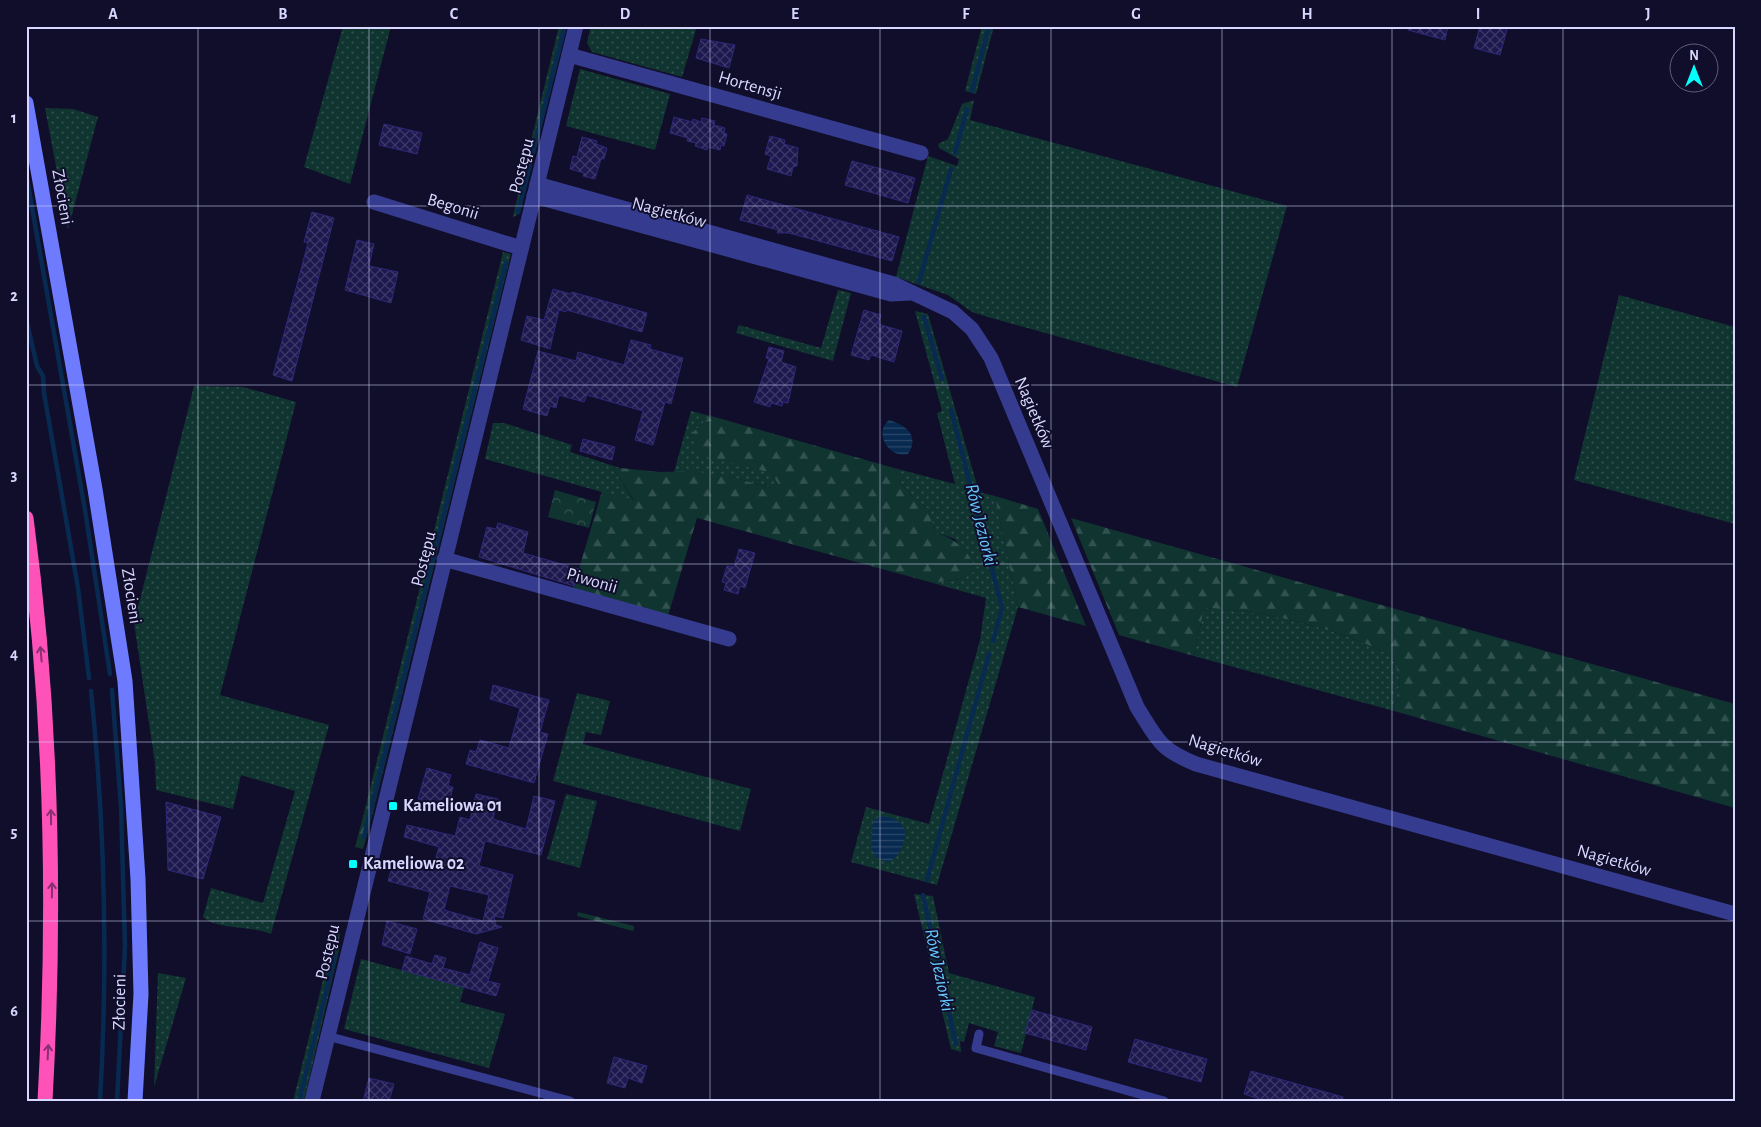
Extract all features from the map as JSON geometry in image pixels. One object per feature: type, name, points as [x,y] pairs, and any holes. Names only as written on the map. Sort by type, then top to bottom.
[{"type":"highway","points":[[26,518],[38,621],[51,788],[52,865],[49,1032],[45,1101]]},
{"type":"street","name":"Postępu","points":[[312,1101],[576,26]]},
{"type":"street","name":"Hortensji","points":[[569,55],[920,153]]},
{"type":"street","name":"Złocieni","points":[[26,103],[95,489],[125,681],[138,879],[140,994],[135,1101]]},
{"type":"street","name":"Nagietków","points":[[535,190],[894,284],[910,293],[942,306],[964,320],[980,340],[990,358],[1137,707],[1164,748],[1174,755],[1196,764],[1735,914]]},
{"type":"street","name":"Begonii","points":[[374,202],[521,248]]},
{"type":"street","name":"Piwonii","points":[[444,558],[730,639]]},
{"type":"lane","points":[[979,1034],[976,1048],[1164,1101]]},
{"type":"lane","points":[[328,1036],[570,1101]]},
{"type":"green space","points":[[343,26],[391,26],[350,184],[304,167]]},
{"type":"green space","points":[[559,26],[566,26],[528,179],[522,178]]},
{"type":"green space","points":[[591,26],[697,26],[682,77],[592,52],[587,43]]},
{"type":"green space","points":[[982,26],[994,26],[976,94],[965,91]]},
{"type":"green space","points":[[580,69],[670,94],[655,150],[566,126]]},
{"type":"green space","points":[[974,100],[970,120],[1287,206],[1237,387],[972,312],[948,295],[896,277],[928,156],[957,166],[959,159],[939,148],[938,144],[948,139],[962,104]]},
{"type":"green space","points":[[45,108],[73,109],[98,117],[68,229]]},
{"type":"green space","points":[[522,178],[528,179],[520,213],[513,217]]},
{"type":"green space","points":[[503,252],[511,254],[372,816],[364,813]]},
{"type":"green space","points":[[838,290],[851,293],[833,361],[736,333],[739,325],[821,348]]},
{"type":"green space","points":[[1619,295],[1735,327],[1735,524],[1574,480]]},
{"type":"green space","points":[[915,311],[928,314],[979,492],[995,496],[1018,607],[937,885],[851,862],[866,807],[929,824],[980,640],[986,598],[933,583],[960,579],[976,570],[955,539],[935,532],[928,509],[912,496],[901,483],[894,468],[955,484],[937,413],[942,411]]},
{"type":"green space","points":[[194,386],[243,387],[296,402],[220,695],[329,725],[271,934],[253,929],[216,924],[203,917],[211,888],[263,903],[295,791],[241,775],[233,809],[156,790],[155,763],[134,623]]},
{"type":"green space","points":[[691,411],[711,416],[693,432],[757,469],[772,473],[778,484],[771,488],[732,477],[674,472]]},
{"type":"green space","points":[[711,416],[894,468],[901,483],[912,496],[928,509],[935,532],[961,546],[977,570],[960,579],[933,583],[697,518],[668,616],[573,589],[602,491],[634,500],[613,469],[660,472],[693,471],[732,477],[770,488],[778,484],[772,473],[706,457],[696,450],[693,432]]},
{"type":"green space","points":[[493,423],[504,423],[572,445],[570,452],[620,468],[613,469],[634,501],[485,459]]},
{"type":"green space","points":[[555,490],[596,502],[589,528],[548,517]]},
{"type":"green space","points":[[995,496],[1038,509],[1086,626],[1018,607]]},
{"type":"green space","points":[[1071,518],[1735,704],[1735,808],[1394,711],[1400,682],[1394,658],[1352,638],[1328,630],[1277,617],[1204,608],[1194,656],[1119,635]]},
{"type":"green space","points":[[1204,608],[1251,613],[1302,623],[1351,638],[1394,658],[1400,682],[1394,711],[1194,656]]},
{"type":"green space","points":[[577,693],[610,701],[601,735],[586,732],[583,744],[751,789],[740,831],[553,781]]},
{"type":"green space","points":[[566,794],[597,801],[580,868],[547,859]]},
{"type":"green space","points":[[364,813],[372,816],[363,849],[355,847]]},
{"type":"green space","points":[[914,894],[933,896],[949,973],[1035,997],[1021,1053],[994,1046],[998,1032],[969,1023],[964,1042],[960,1041],[961,1052],[951,1049]]},
{"type":"green space","points":[[578,912],[634,926],[634,929],[633,931],[577,916]]},
{"type":"green space","points":[[336,928],[340,928],[339,950],[304,1101],[293,1101]]},
{"type":"green space","points":[[361,959],[464,987],[460,1002],[505,1014],[489,1068],[344,1029]]},
{"type":"green space","points":[[158,973],[186,978],[154,1087]]},
{"type":"water","points":[[889,420],[906,428],[912,437],[911,448],[908,454],[901,455],[895,453],[885,444],[883,438],[884,425]]},
{"type":"water","points":[[880,816],[895,819],[905,830],[901,849],[897,856],[889,862],[876,858],[871,848],[873,822]]},
{"type":"building","points":[[1409,26],[1448,26],[1445,40],[1408,30]]},
{"type":"building","points":[[1480,26],[1508,26],[1500,55],[1474,48]]},
{"type":"building","points":[[701,39],[735,45],[729,68],[696,58]]},
{"type":"building","points":[[674,117],[692,122],[693,119],[701,122],[702,118],[715,121],[714,125],[725,128],[724,133],[727,134],[724,146],[721,145],[720,150],[708,147],[707,150],[695,146],[696,143],[687,141],[688,138],[670,133]]},
{"type":"building","points":[[384,124],[422,133],[417,154],[379,145]]},
{"type":"building","points":[[770,136],[785,140],[784,144],[798,148],[797,166],[793,167],[791,176],[767,169],[771,156],[765,154]]},
{"type":"building","points":[[582,137],[597,141],[596,144],[607,148],[604,159],[601,159],[595,179],[583,176],[584,173],[570,169],[573,156],[577,157]]},
{"type":"building","points":[[852,161],[915,178],[908,203],[845,185]]},
{"type":"building","points":[[747,195],[899,237],[892,261],[789,233],[777,233],[778,230],[740,220]]},
{"type":"building","points":[[312,212],[334,218],[292,381],[273,375],[308,243],[304,242]]},
{"type":"building","points":[[357,240],[374,244],[369,266],[398,272],[391,303],[345,290]]},
{"type":"building","points":[[553,289],[571,294],[572,292],[647,313],[642,332],[567,310],[566,312],[559,310],[550,349],[521,340],[527,316],[544,320]]},
{"type":"building","points":[[864,310],[881,315],[878,324],[902,331],[894,362],[871,355],[869,360],[851,355]]},
{"type":"building","points":[[631,340],[651,345],[650,349],[683,358],[671,404],[665,402],[653,445],[635,440],[643,411],[587,395],[584,402],[559,395],[556,408],[550,406],[547,416],[523,409],[538,351],[576,361],[578,352],[624,365]]},
{"type":"building","points":[[769,347],[784,351],[781,362],[796,367],[788,403],[783,402],[782,406],[771,403],[770,407],[754,402],[769,359],[766,358]]},
{"type":"building","points":[[583,439],[615,447],[612,460],[580,451]]},
{"type":"building","points":[[498,523],[528,532],[523,553],[579,569],[574,586],[479,557],[487,527],[496,529]]},
{"type":"building","points":[[739,549],[755,553],[745,588],[740,586],[738,594],[724,590],[726,583],[722,582],[727,566],[734,567]]},
{"type":"building","points":[[493,685],[549,700],[540,732],[548,734],[534,783],[466,764],[470,750],[476,752],[480,740],[509,748],[520,708],[490,699]]},
{"type":"building","points":[[427,768],[451,775],[448,786],[453,787],[448,808],[418,799]]},
{"type":"building","points":[[476,794],[498,799],[493,819],[526,829],[534,796],[555,801],[541,855],[485,841],[479,866],[513,875],[503,918],[494,916],[496,925],[502,927],[476,934],[423,919],[430,892],[388,881],[394,860],[432,871],[439,847],[404,837],[407,825],[455,836],[460,817],[470,820]],"holes":[[[450,886],[489,895],[483,921],[444,910]]]},
{"type":"building","points":[[166,802],[221,817],[203,879],[168,870]]},
{"type":"building","points":[[387,921],[417,929],[410,954],[382,945]]},
{"type":"building","points":[[480,942],[498,948],[488,981],[500,984],[496,996],[402,970],[406,956],[432,964],[435,955],[446,958],[443,968],[470,975]]},
{"type":"building","points":[[1032,1010],[1092,1027],[1086,1050],[1025,1033]]},
{"type":"building","points":[[1135,1039],[1207,1059],[1201,1082],[1128,1062]]},
{"type":"building","points":[[614,1057],[647,1066],[642,1083],[628,1078],[625,1088],[607,1083]]},
{"type":"building","points":[[1251,1071],[1343,1097],[1343,1101],[1266,1101],[1244,1094]]},
{"type":"building","points":[[369,1078],[394,1084],[389,1101],[363,1101]]},
{"type":"waterway","points":[[518,212],[565,26]]},
{"type":"waterway","name":"Rów Jeziorki","points":[[972,91],[989,26]]},
{"type":"waterway","name":"Rów Jeziorki","points":[[955,153],[967,109]]},
{"type":"waterway","name":"Rów Jeziorki","points":[[919,282],[951,169]]},
{"type":"waterway","points":[[26,173],[85,510],[110,674]]},
{"type":"waterway","points":[[364,837],[506,263]]},
{"type":"waterway","name":"Rów Jeziorki","points":[[924,317],[942,379]]},
{"type":"waterway","points":[[26,318],[37,366],[43,376],[44,393],[78,588],[89,678]]},
{"type":"waterway","name":"Rów Jeziorki","points":[[951,410],[1002,608],[993,641]]},
{"type":"waterway","name":"Rów Jeziorki","points":[[927,880],[989,654]]},
{"type":"waterway","points":[[112,690],[121,807],[125,946],[117,1101]]},
{"type":"waterway","points":[[91,691],[96,742],[104,896],[104,998],[100,1101]]},
{"type":"waterway","name":"Rów Jeziorki","points":[[923,895],[956,1044]]},
{"type":"waterway","points":[[299,1101],[335,956]]},
{"type":"place","name":"Kameliowa 01","points":[[393,806]]},
{"type":"place","name":"Kameliowa 02","points":[[353,864]]}]
